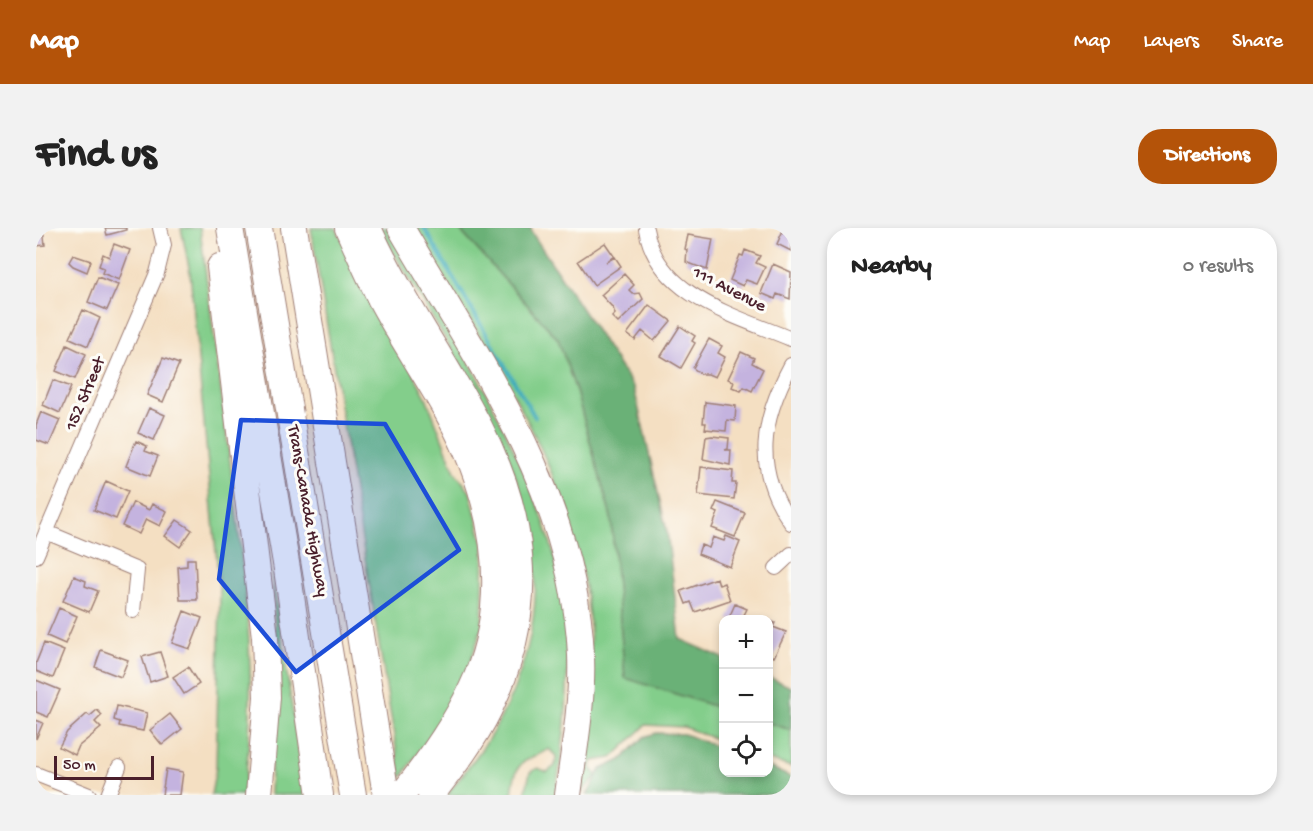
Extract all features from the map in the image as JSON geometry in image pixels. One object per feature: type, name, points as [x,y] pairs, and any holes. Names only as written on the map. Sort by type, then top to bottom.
[{"type":"highway","points":[[216,228],[265,637],[267,697],[264,754],[258,795]]},
{"type":"highway","points":[[230,228],[287,569],[320,795]]},
{"type":"highway","name":"Trans-Canada Highway","points":[[259,228],[353,795]]},
{"type":"highway","name":"Trans-Canada Highway","points":[[294,228],[386,795]]},
{"type":"highway","points":[[348,228],[381,298],[450,417],[470,457],[490,523],[496,566],[495,605],[478,675],[417,788]]},
{"type":"highway","points":[[368,228],[400,291],[469,407],[496,462],[515,519],[522,565],[519,616],[500,686],[473,737],[417,788]]},
{"type":"highway","points":[[401,228],[510,412],[541,478],[563,543],[574,590],[581,655],[579,712],[568,795]]},
{"type":"street","name":"152 Street","points":[[36,556],[148,295],[164,245],[160,228]]},
{"type":"street","name":"111 Avenue","points":[[646,229],[654,257],[680,286],[705,302],[791,339]]},
{"type":"street","points":[[791,365],[773,404],[764,447],[768,475],[782,510],[791,523]]},
{"type":"street","points":[[46,532],[137,570],[133,611]]},
{"type":"street","points":[[777,568],[791,554]]},
{"type":"street","points":[[108,795],[120,767]]},
{"type":"street","points":[[36,774],[89,795]]},
{"type":"highlighted area","points":[[241,420],[385,424],[459,550],[296,672],[219,579]]},
{"type":"green space","points":[[181,228],[200,228],[242,563],[250,679],[248,756],[243,795],[211,795],[216,768],[220,595],[190,272]]},
{"type":"green space","points":[[311,228],[336,228],[426,397],[455,472],[470,492],[484,547],[482,627],[461,690],[401,778]]},
{"type":"green space","points":[[380,228],[392,228],[474,370],[525,474],[548,535],[557,567],[564,610],[568,663],[566,716],[555,795],[525,795],[530,772],[538,768],[547,772],[555,766],[556,756],[549,749],[522,764],[515,775],[512,795],[447,795],[476,757],[501,717],[527,648],[536,582],[528,520],[510,460],[482,402]]},
{"type":"green space","points":[[413,228],[458,228],[558,339],[576,391],[611,517],[625,677],[719,708],[719,740],[684,727],[646,725],[612,758],[592,761],[591,768],[597,775],[579,795],[590,648],[582,572],[568,519],[549,467],[500,369]]},
{"type":"green space","points":[[458,228],[531,228],[532,233],[634,388],[667,532],[680,639],[719,656],[719,708],[625,678],[611,517],[576,391],[558,339]]},
{"type":"green space","points":[[272,572],[305,795],[270,795],[276,644]]},
{"type":"green space","points":[[773,679],[791,687],[791,730],[773,724]]},
{"type":"green space","points":[[773,725],[791,730],[791,767],[773,761]]},
{"type":"green space","points":[[656,733],[684,734],[719,747],[719,777],[773,777],[773,769],[791,777],[791,795],[587,795],[601,769],[621,760],[644,737]]},
{"type":"building","points":[[36,228],[43,228],[45,245],[36,246]]},
{"type":"building","points":[[105,228],[126,228],[126,230],[107,235]]},
{"type":"building","points":[[784,228],[791,228],[791,251],[777,244]]},
{"type":"building","points":[[688,235],[713,239],[707,270],[686,262],[687,250],[685,249]]},
{"type":"building","points":[[605,243],[614,256],[606,262],[615,257],[621,266],[594,285],[578,261]]},
{"type":"building","points":[[114,244],[130,250],[119,280],[102,273],[104,268],[99,266],[103,254],[109,257]]},
{"type":"building","points":[[745,250],[760,256],[756,263],[765,267],[757,284],[746,280],[743,286],[730,280],[740,255],[743,256]]},
{"type":"building","points":[[73,255],[91,261],[87,272],[69,262]]},
{"type":"building","points":[[773,264],[791,272],[790,299],[777,294],[775,299],[761,293]]},
{"type":"building","points":[[624,274],[634,285],[629,290],[633,294],[640,293],[643,299],[618,323],[612,317],[615,314],[613,308],[601,295]]},
{"type":"building","points":[[98,277],[118,285],[107,310],[88,302]]},
{"type":"building","points":[[649,305],[671,321],[654,341],[642,331],[635,340],[627,334]]},
{"type":"building","points":[[83,310],[100,318],[88,346],[70,338]]},
{"type":"building","points":[[680,326],[695,336],[692,341],[695,343],[681,368],[661,356]]},
{"type":"building","points":[[709,339],[722,346],[718,353],[725,357],[715,377],[701,374],[693,368]]},
{"type":"building","points":[[67,345],[86,354],[75,379],[56,371]]},
{"type":"building","points":[[741,352],[754,358],[752,363],[763,369],[752,391],[744,387],[741,391],[732,387],[734,382],[728,379]]},
{"type":"building","points":[[163,358],[179,364],[163,402],[147,395]]},
{"type":"building","points":[[53,380],[71,387],[60,413],[43,405]]},
{"type":"building","points":[[705,402],[736,406],[735,421],[727,420],[726,431],[705,429],[706,423],[703,423]]},
{"type":"building","points":[[149,408],[165,415],[154,440],[138,433]]},
{"type":"building","points":[[41,412],[60,420],[49,445],[36,440],[36,425]]},
{"type":"building","points":[[706,437],[729,438],[728,449],[725,450],[731,450],[730,465],[703,459]]},
{"type":"building","points":[[136,441],[147,446],[145,451],[158,456],[150,476],[126,466]]},
{"type":"building","points":[[701,467],[733,471],[732,483],[736,483],[734,499],[698,495]]},
{"type":"building","points":[[106,481],[128,491],[116,519],[94,510]]},
{"type":"building","points":[[133,502],[149,510],[152,504],[167,511],[160,526],[146,519],[139,534],[122,526]]},
{"type":"building","points":[[717,502],[745,513],[735,537],[712,528],[718,513],[713,511]]},
{"type":"building","points":[[177,520],[192,530],[180,547],[165,536]]},
{"type":"building","points":[[726,536],[740,542],[730,567],[698,554],[701,545],[709,548],[713,537],[724,541]]},
{"type":"building","points":[[187,559],[195,559],[197,600],[180,600],[178,567],[187,566]]},
{"type":"building","points":[[74,576],[86,581],[85,586],[98,591],[89,612],[63,601]]},
{"type":"building","points":[[717,578],[719,585],[724,583],[730,600],[695,612],[691,602],[686,604],[681,591]]},
{"type":"building","points":[[735,604],[747,609],[744,615],[730,615]]},
{"type":"building","points":[[59,608],[77,616],[65,644],[47,636]]},
{"type":"building","points":[[184,611],[202,618],[190,649],[172,643]]},
{"type":"building","points":[[773,627],[786,632],[773,657]]},
{"type":"building","points":[[44,643],[64,651],[53,678],[36,671],[36,663]]},
{"type":"building","points":[[101,650],[128,660],[121,677],[95,667]]},
{"type":"building","points":[[160,652],[168,676],[150,682],[142,657]]},
{"type":"building","points":[[188,667],[199,684],[184,694],[173,677]]},
{"type":"building","points":[[36,680],[60,690],[48,717],[36,712]]},
{"type":"building","points":[[117,706],[147,713],[143,731],[119,726],[120,722],[114,720]]},
{"type":"building","points":[[97,710],[102,715],[95,722],[101,728],[79,746],[75,755],[59,747],[67,732],[87,714],[90,716]]},
{"type":"building","points":[[170,714],[182,729],[162,745],[150,730]]},
{"type":"building","points":[[36,720],[43,723],[36,739]]},
{"type":"building","points":[[166,769],[183,772],[180,795],[162,795]]},
{"type":"waterway","points":[[424,228],[535,417]]}]
